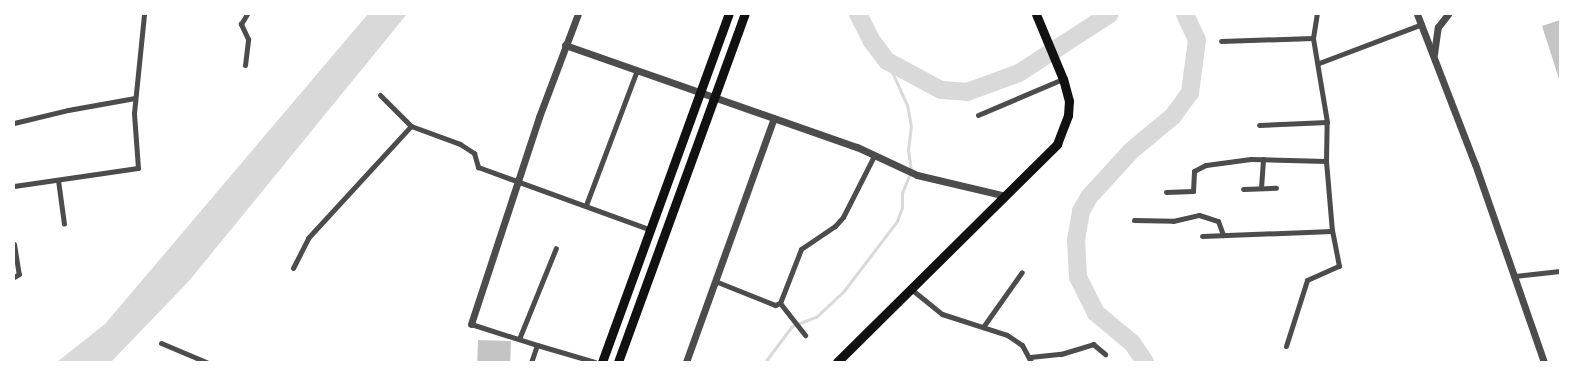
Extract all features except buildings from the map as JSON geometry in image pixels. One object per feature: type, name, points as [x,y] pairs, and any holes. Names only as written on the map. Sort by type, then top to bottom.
[{"type":"main road","points":[[602,362],[729,14]]},
{"type":"main road","points":[[618,362],[745,14]]},
{"type":"main road","points":[[837,362],[1006,196],[1056,144],[1068,115],[1069,101],[1063,78],[1036,14]]},
{"type":"main road","points":[[717,46],[732,51]]},
{"type":"main road","points":[[662,197],[677,202]]},
{"type":"main road","points":[[612,336],[626,341]]},
{"type":"street","points":[[14,186],[138,168],[135,98],[144,14]]},
{"type":"street","points":[[245,65],[248,39],[242,24],[247,14]]},
{"type":"street","points":[[578,14],[565,45],[518,181],[471,324],[537,346],[595,362]]},
{"type":"street","points":[[1286,346],[1308,280],[1339,266],[1332,231],[1326,161],[1327,122],[1319,64],[1313,38],[1317,14]]},
{"type":"street","points":[[1417,14],[1515,276],[1544,362]]},
{"type":"street","points":[[1434,57],[1438,27],[1448,14]]},
{"type":"street","points":[[1319,64],[1422,24]]},
{"type":"street","points":[[1221,41],[1313,38]]},
{"type":"street","points":[[565,45],[700,93],[715,96],[874,156],[917,175],[1006,196]]},
{"type":"street","points":[[586,205],[637,70]]},
{"type":"street","points":[[978,115],[1063,78]]},
{"type":"street","points":[[380,95],[411,126],[460,144],[474,153],[478,167],[650,230]]},
{"type":"street","points":[[14,123],[68,110],[135,98]]},
{"type":"street","points":[[686,362],[774,118]]},
{"type":"street","points":[[1259,125],[1327,122]]},
{"type":"street","points":[[293,268],[308,238],[411,126]]},
{"type":"street","points":[[780,303],[801,249],[836,226],[843,217],[874,156]]},
{"type":"street","points":[[1166,192],[1193,191],[1194,171],[1206,165],[1263,159],[1326,161]]},
{"type":"street","points":[[1261,188],[1263,159]]},
{"type":"street","points":[[58,180],[64,224]]},
{"type":"street","points":[[1243,189],[1276,188]]},
{"type":"street","points":[[1134,220],[1173,221],[1199,215],[1218,221],[1223,235]]},
{"type":"street","points":[[1202,236],[1332,231]]},
{"type":"street","points":[[14,244],[19,274],[14,277]]},
{"type":"street","points":[[520,339],[556,248]]},
{"type":"street","points":[[983,327],[1022,272]]},
{"type":"street","points":[[1515,276],[1560,272]]},
{"type":"street","points":[[714,281],[776,305],[780,303]]},
{"type":"street","points":[[911,289],[942,314],[1007,335],[1022,345],[1030,359],[1061,354],[1093,344],[1105,354]]},
{"type":"street","points":[[780,303],[805,335]]},
{"type":"street","points":[[161,344],[206,362]]},
{"type":"street","points":[[531,362],[537,346]]},
{"type":"shaded area","points":[[368,14],[407,14],[189,281],[111,362],[57,362],[105,324]]},
{"type":"waterway","points":[[858,14],[871,40],[887,61],[941,90],[967,92],[1019,73],[1110,14]]},
{"type":"waterway","points":[[1145,362],[1132,343],[1096,313],[1078,277],[1076,240],[1081,211],[1089,197],[1131,151],[1173,116],[1190,93],[1197,40],[1185,14]]},
{"type":"waterway","points":[[765,362],[792,326],[816,317],[843,292],[897,221],[902,207],[902,193],[911,171],[908,150],[911,127],[907,105],[887,61]]}]
